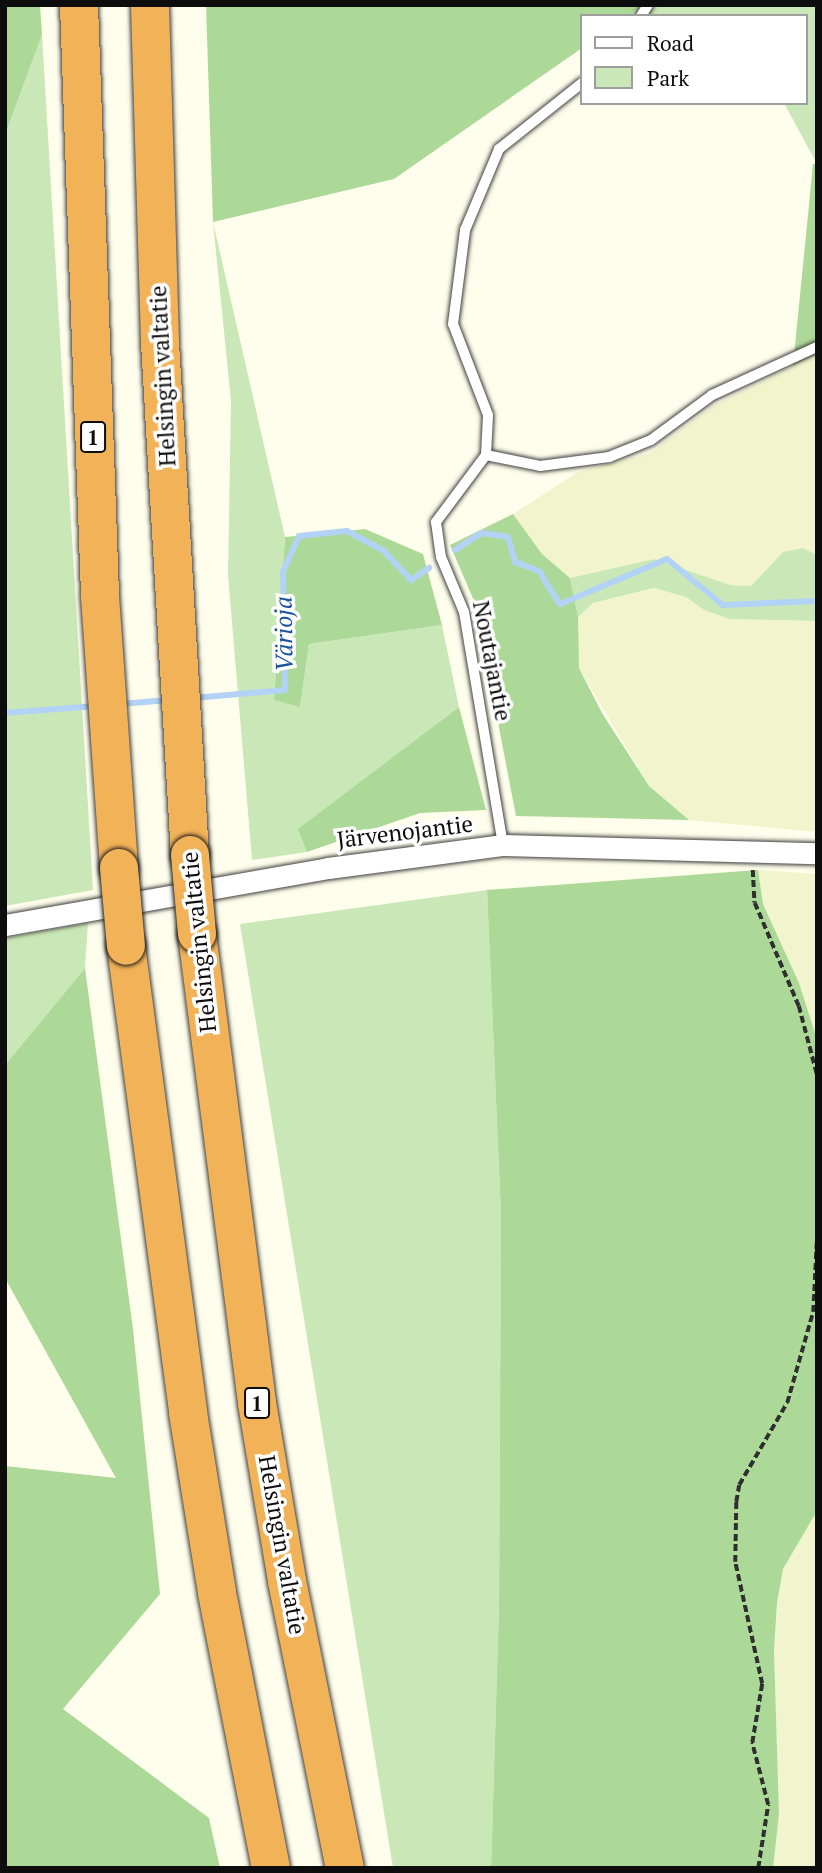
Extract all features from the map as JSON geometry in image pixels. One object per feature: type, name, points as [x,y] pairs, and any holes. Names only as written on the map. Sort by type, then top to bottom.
[{"type":"highway","name":"1","points":[[79,5],[96,499],[126,946],[188,1413],[217,1594],[271,1868]]},
{"type":"highway","name":"Helsingin valtatie","points":[[150,5],[160,343],[197,934],[259,1416],[287,1581],[345,1868]]},
{"type":"street","name":"Järvenojantie","points":[[5,925],[328,868],[503,845],[817,853]]},
{"type":"lane","points":[[580,85],[499,149],[465,230],[453,324],[488,415],[486,454],[540,466],[609,457],[650,440],[712,395],[817,347]]},
{"type":"lane","name":"Noutajantie","points":[[486,454],[436,522],[441,557],[464,612],[503,845]]},
{"type":"path","points":[[752,850],[755,904],[799,1006],[817,1074]]},
{"type":"path","points":[[758,1868],[768,1805],[752,1743],[762,1684],[735,1562],[736,1502],[739,1485],[788,1403],[813,1312],[817,1233]]},
{"type":"green space","points":[[5,5],[40,5],[42,35],[5,135]]},
{"type":"green space","points":[[206,5],[641,5],[630,14],[580,14],[580,49],[394,179],[213,222]]},
{"type":"green space","points":[[641,5],[817,5],[817,164],[785,105],[808,105],[808,14],[630,14]]},
{"type":"green space","points":[[42,35],[93,890],[5,906],[5,135]]},
{"type":"green space","points":[[813,164],[817,164],[817,354],[793,366]]},
{"type":"green space","points":[[213,222],[285,537],[274,700],[300,706],[309,644],[442,625],[459,707],[299,829],[307,852],[252,860],[228,575],[231,401]]},
{"type":"green space","points":[[817,354],[817,555],[803,548],[783,552],[751,586],[730,585],[654,559],[570,578],[542,554],[513,514],[578,472],[650,453],[711,407]]},
{"type":"green space","points":[[513,514],[542,554],[570,578],[578,617],[579,668],[602,713],[649,786],[689,820],[516,816],[475,603],[450,545]]},
{"type":"green space","points":[[365,529],[423,554],[442,625],[309,644],[300,707],[274,700],[285,537]]},
{"type":"green space","points":[[803,548],[817,555],[817,621],[729,619],[704,610],[686,597],[654,588],[593,603],[578,617],[570,578],[654,559],[730,585],[751,586],[783,552]]},
{"type":"green space","points":[[654,588],[686,597],[704,610],[729,619],[817,621],[817,832],[689,820],[649,786],[579,668],[575,637],[578,617],[593,603]]},
{"type":"green space","points":[[459,707],[486,810],[420,813],[307,852],[298,829]]},
{"type":"green space","points":[[758,870],[817,874],[817,1039],[799,983],[763,904]]},
{"type":"green space","points":[[758,870],[763,904],[799,983],[817,1039],[817,1511],[783,1569],[777,1603],[774,1650],[779,1814],[773,1868],[491,1868],[499,1607],[501,1215],[487,890]]},
{"type":"green space","points":[[487,890],[501,1215],[499,1607],[491,1868],[393,1868],[240,924]]},
{"type":"green space","points":[[88,923],[85,968],[5,1065],[5,938]]},
{"type":"green space","points":[[85,968],[133,1329],[160,1594],[63,1709],[209,1818],[220,1868],[5,1868],[5,1466],[116,1478],[5,1278],[5,1065]]},
{"type":"green space","points":[[817,1511],[817,1868],[773,1868],[779,1814],[774,1650],[777,1603],[783,1569]]},
{"type":"waterway","name":"Värioja","points":[[194,698],[285,690],[283,572],[299,536],[347,531],[384,551],[411,580],[429,568]]},
{"type":"waterway","name":"Värioja","points":[[455,550],[481,533],[508,537],[515,562],[539,571],[560,604],[667,559],[723,605],[817,601]]},
{"type":"waterway","name":"Värioja","points":[[120,704],[169,700]]},
{"type":"waterway","name":"Värioja","points":[[5,713],[96,706]]}]
